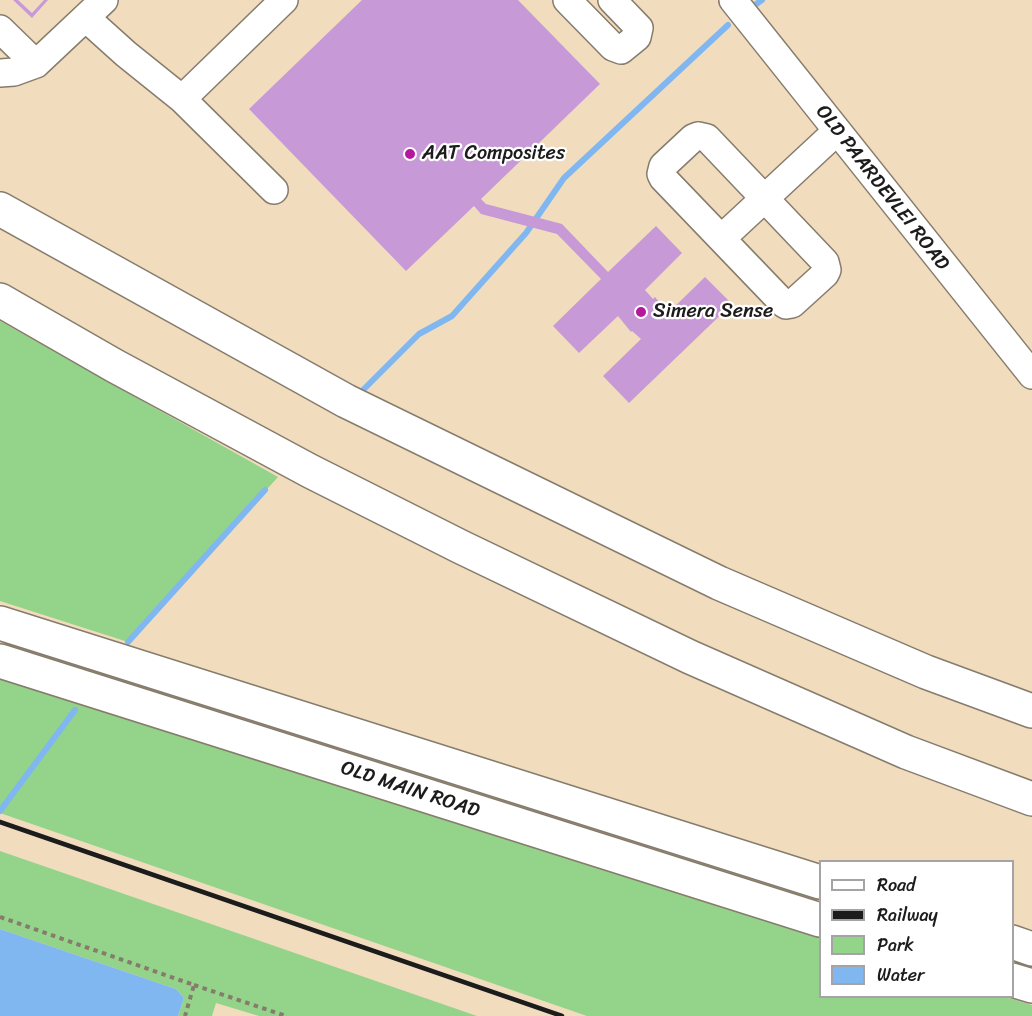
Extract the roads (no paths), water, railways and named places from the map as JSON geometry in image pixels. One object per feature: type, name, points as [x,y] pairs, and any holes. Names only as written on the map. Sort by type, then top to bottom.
[{"type":"main road","points":[[0,209],[346,401],[697,573],[926,672],[1032,711]]},
{"type":"main road","points":[[0,300],[310,471],[461,547],[690,657],[884,742],[1032,799]]},
{"type":"main road","name":"OLD MAIN ROAD","points":[[0,623],[819,882]]},
{"type":"main road","name":"OLD MAIN ROAD","points":[[0,661],[819,920]]},
{"type":"main road","points":[[1014,943],[1032,949]]},
{"type":"main road","points":[[1014,981],[1032,986]]},
{"type":"street","points":[[182,99],[284,0]]},
{"type":"street","points":[[567,0],[613,47],[621,50],[637,37],[639,28],[612,0]]},
{"type":"street","name":"OLD PAARDEVLEI ROAD","points":[[733,0],[1032,375]]},
{"type":"street","points":[[0,73],[14,72],[36,64],[95,9],[126,54],[182,99],[274,190]]},
{"type":"street","points":[[0,29],[36,64]]},
{"type":"street","points":[[722,238],[837,131]]},
{"type":"street","points":[[703,136],[764,197],[825,262],[827,270],[825,274],[792,304],[786,305],[663,178],[661,174],[663,166],[693,138],[703,136]]},
{"type":"water","points":[[0,929],[176,989],[184,998],[178,1016],[0,1016]]},
{"type":"waterway","points":[[752,7],[762,0]]},
{"type":"waterway","points":[[360,393],[419,334],[452,316],[526,233],[564,178],[728,25]]},
{"type":"waterway","points":[[128,642],[265,490]]},
{"type":"waterway","points":[[0,811],[75,710]]},
{"type":"railway","points":[[0,822],[562,1016]]},
{"type":"place","name":"AAT Composites","points":[[410,154]]},
{"type":"place","name":"Simera Sense","points":[[641,312]]}]
